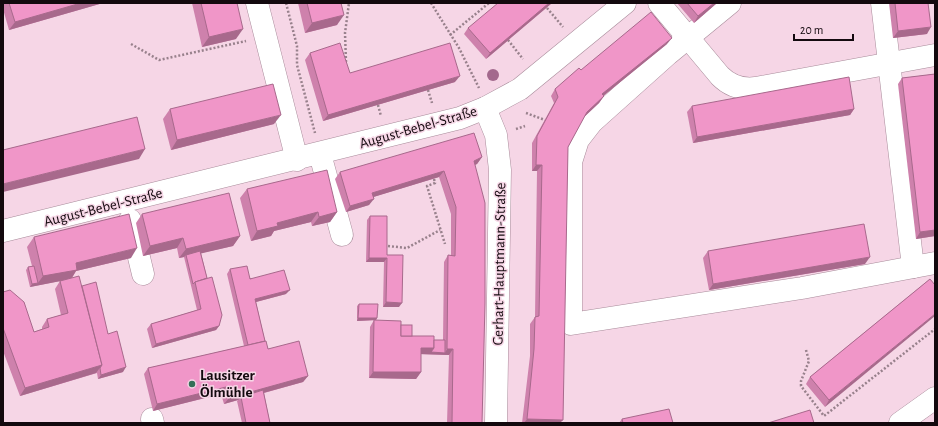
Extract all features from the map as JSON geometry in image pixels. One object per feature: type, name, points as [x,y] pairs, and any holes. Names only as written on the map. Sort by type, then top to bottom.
[{"type":"street","points":[[258,3],[297,160]]},
{"type":"street","name":"August-Bebel-Straße","points":[[3,231],[297,160],[318,147],[460,118],[484,100],[520,89],[625,3]]},
{"type":"street","points":[[659,3],[727,82],[742,88],[756,88],[935,55]]},
{"type":"street","points":[[730,3],[688,37],[592,122],[578,140],[571,162],[571,324],[802,288],[935,263]]},
{"type":"street","points":[[882,3],[913,267]]},
{"type":"street","name":"Gerhart-Hauptmann-Straße","points":[[484,100],[496,135],[500,170],[496,423]]},
{"type":"street","points":[[318,147],[342,235]]},
{"type":"street","points":[[127,201],[143,274]]},
{"type":"street","points":[[900,423],[935,398]]},
{"type":"path","points":[[286,3],[297,46],[297,66],[318,147]]},
{"type":"path","points":[[346,67],[345,33],[350,3]]},
{"type":"path","points":[[431,3],[459,48],[484,100]]},
{"type":"path","points":[[450,35],[489,3]]},
{"type":"path","points":[[547,8],[568,32]]},
{"type":"path","points":[[131,44],[159,60],[266,36]]},
{"type":"path","points":[[508,40],[527,64]]},
{"type":"path","points":[[428,90],[434,110]]},
{"type":"path","points":[[526,112],[545,120]]},
{"type":"path","points":[[434,179],[435,183],[427,186],[444,244]]},
{"type":"path","points":[[388,246],[407,248],[440,230]]},
{"type":"path","points":[[806,350],[809,361],[801,381],[801,386],[824,416],[935,330]]},
{"type":"building","points":[[9,3],[81,3],[15,22]]},
{"type":"building","points":[[201,3],[237,3],[243,29],[209,37]]},
{"type":"building","points":[[307,3],[341,3],[344,15],[312,23]]},
{"type":"building","points":[[498,3],[549,3],[490,53],[468,28]]},
{"type":"building","points":[[687,3],[714,3],[698,16]]},
{"type":"building","points":[[895,3],[928,3],[931,27],[898,31]]},
{"type":"building","points":[[651,12],[672,38],[602,94],[604,96],[587,112],[568,147],[563,420],[527,419],[534,349],[535,317],[539,316],[542,165],[536,165],[537,136],[558,97],[555,89],[579,68],[581,70]]},
{"type":"building","points":[[340,43],[350,73],[450,43],[460,76],[328,115],[310,53]]},
{"type":"building","points":[[935,74],[935,230],[920,232],[902,78]]},
{"type":"building","points":[[849,77],[854,109],[697,137],[692,106]]},
{"type":"building","points":[[273,84],[281,115],[177,140],[170,109]]},
{"type":"building","points":[[137,117],[145,149],[3,184],[3,150]]},
{"type":"building","points":[[474,133],[482,157],[474,161],[485,203],[485,303],[482,423],[452,423],[453,349],[447,349],[448,255],[455,256],[456,207],[444,171],[372,193],[374,199],[350,206],[340,172]]},
{"type":"building","points":[[327,170],[337,212],[319,217],[318,212],[277,223],[278,226],[257,231],[247,189]]},
{"type":"building","points":[[229,193],[240,236],[186,249],[183,238],[150,246],[142,214]]},
{"type":"building","points":[[129,214],[137,248],[76,263],[77,270],[43,276],[34,237]]},
{"type":"building","points":[[370,216],[387,216],[387,255],[403,255],[402,303],[386,302],[387,258],[369,258]]},
{"type":"building","points":[[864,224],[870,257],[713,284],[708,251]]},
{"type":"building","points":[[200,251],[207,278],[193,284],[186,255]]},
{"type":"building","points":[[34,266],[38,283],[32,284],[28,267]]},
{"type":"building","points":[[247,266],[250,279],[284,270],[290,290],[255,299],[265,341],[248,345],[230,269]]},
{"type":"building","points":[[79,276],[102,365],[25,388],[3,328],[3,292],[10,290],[24,302],[34,332],[49,327],[47,319],[68,313],[60,281]]},
{"type":"building","points":[[212,277],[222,315],[219,326],[156,344],[151,324],[201,309],[195,282]]},
{"type":"building","points":[[930,279],[935,285],[935,314],[829,400],[810,377]]},
{"type":"building","points":[[96,282],[108,334],[117,331],[126,367],[101,375],[100,368],[102,365],[82,286]]},
{"type":"building","points":[[359,304],[378,304],[377,318],[358,318]]},
{"type":"building","points":[[374,320],[401,321],[401,336],[434,336],[434,348],[421,348],[421,372],[373,372]]},
{"type":"building","points":[[401,325],[412,325],[412,336],[401,336]]},
{"type":"building","points":[[434,340],[445,340],[445,353],[431,352],[434,348]]},
{"type":"building","points":[[266,341],[268,349],[299,341],[308,376],[229,398],[226,387],[157,404],[148,368]]},
{"type":"building","points":[[263,390],[270,423],[246,423],[241,397]]},
{"type":"building","points":[[669,409],[673,423],[623,423],[622,419]]},
{"type":"building","points":[[810,410],[814,423],[768,423]]},
{"type":"place","name":"Lausitzer Ölmühle","points":[[192,384]]}]
